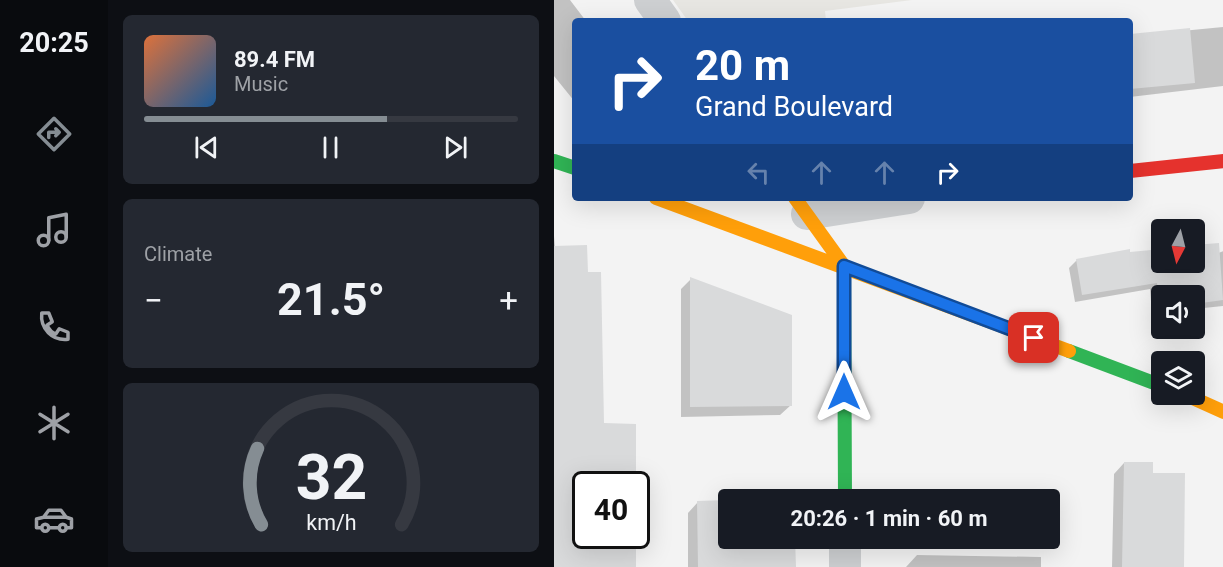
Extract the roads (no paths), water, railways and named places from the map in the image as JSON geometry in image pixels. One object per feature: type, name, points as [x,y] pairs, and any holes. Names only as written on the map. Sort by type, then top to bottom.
[{"type":"street","points":[[650,0],[663,18]]},
{"type":"street","points":[[554,161],[572,167]]},
{"type":"street","points":[[1133,171],[1223,161]]},
{"type":"street","points":[[664,201],[1151,382]]},
{"type":"street","points":[[801,206],[868,201]]},
{"type":"street","points":[[801,206],[844,266],[845,489]]},
{"type":"street","points":[[1205,404],[1223,412]]},
{"type":"street","points":[[845,549],[845,567]]}]
